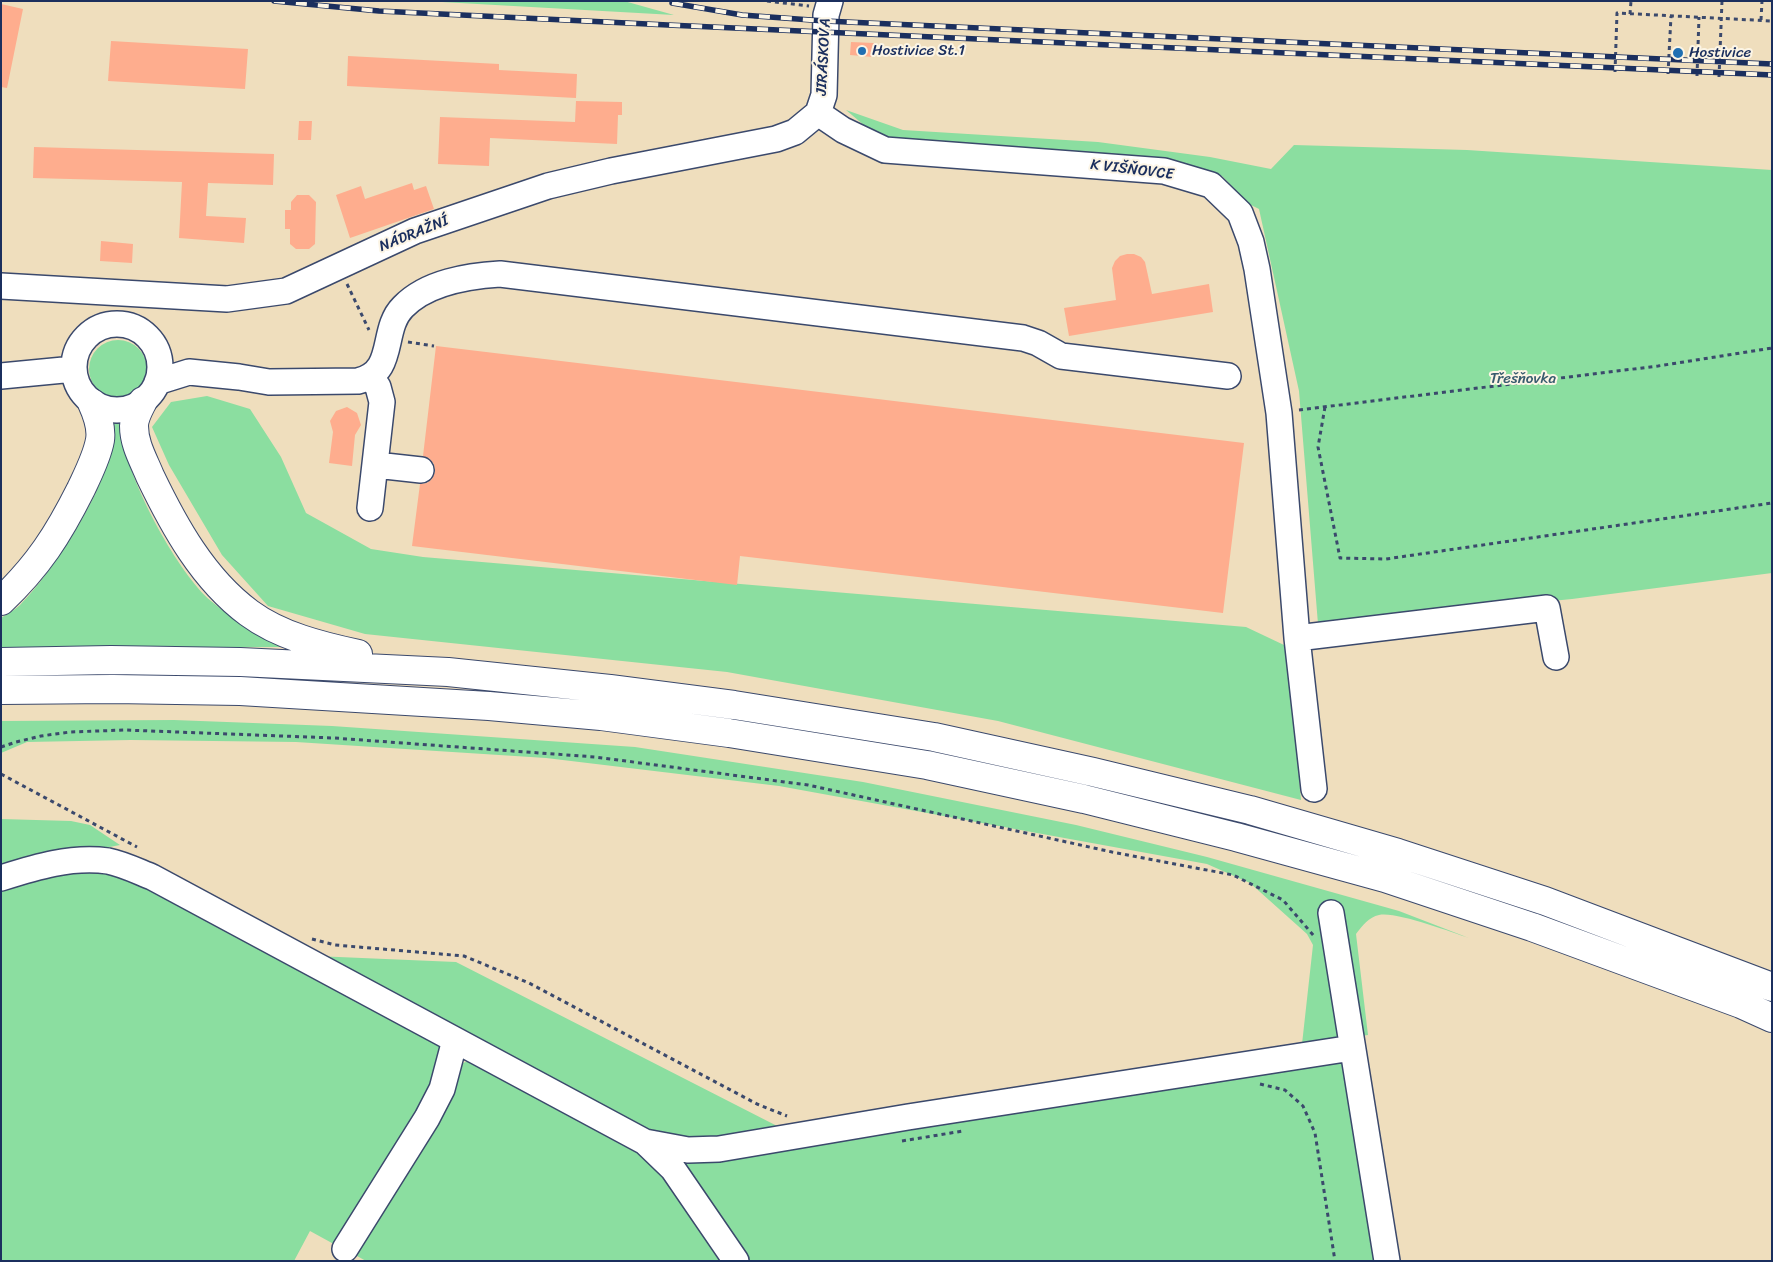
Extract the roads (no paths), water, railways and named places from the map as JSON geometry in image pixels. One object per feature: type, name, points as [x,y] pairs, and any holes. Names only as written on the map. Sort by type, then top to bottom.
[{"type":"highway","points":[[150,392],[137,413],[134,424],[136,446],[164,504],[192,552],[218,585],[249,613],[278,630],[323,646],[448,672]]},
{"type":"highway","points":[[1,601],[23,580],[50,546],[72,508],[93,464],[100,439],[98,416],[92,402]]},
{"type":"highway","points":[[1,662],[111,660],[240,662],[448,672],[610,689],[734,705],[934,737],[1093,772],[1250,810],[1398,853],[1545,901],[1772,987]]},
{"type":"highway","points":[[1,690],[240,691],[489,706],[600,716],[729,733],[927,765],[1084,798],[1385,878],[1532,927],[1741,1004],[1772,1018]]},
{"type":"street","name":"JIRÁSKOVA","points":[[818,113],[824,95],[826,15],[830,1]]},
{"type":"street","name":"NÁDRAŽNÍ","points":[[1,286],[227,299],[286,291],[415,231],[548,186],[611,171],[776,139],[795,132],[818,113]]},
{"type":"street","name":"K VIŠŇOVCE","points":[[818,113],[843,130],[885,150],[1164,171],[1211,185],[1240,213],[1251,242],[1257,269],[1279,413],[1297,638],[1314,790]]},
{"type":"street","points":[[150,392],[160,366],[156,350],[149,339],[139,330],[127,325],[114,324],[101,327],[90,334],[81,344],[75,356],[76,382],[92,402],[105,408],[118,410],[131,408],[150,392],[189,372],[269,382],[358,381],[371,377],[380,368],[385,358],[388,338],[394,320],[402,308],[413,298],[453,281],[500,274],[1023,338],[1038,343],[1060,356],[1228,376]]},
{"type":"street","points":[[156,350],[190,359],[214,361],[239,377]]},
{"type":"street","points":[[1,376],[74,369]]},
{"type":"street","points":[[370,508],[382,402],[378,387],[371,377]]},
{"type":"street","points":[[376,465],[421,470]]},
{"type":"street","points":[[1297,638],[1548,608],[1556,657]]},
{"type":"street","points":[[1,878],[69,861],[92,860],[127,867],[152,877],[645,1142],[673,1169],[736,1261]]},
{"type":"street","points":[[1331,913],[1387,1261]]},
{"type":"street","points":[[345,1249],[435,1103],[442,1089],[455,1040]]},
{"type":"street","points":[[645,1142],[688,1150],[719,1149],[908,1117],[1352,1048]]},
{"type":"railway","points":[[274,1],[379,11],[1772,75]]},
{"type":"railway","points":[[672,3],[742,15],[825,21],[1772,64]]},
{"type":"place","name":"Hostivice St.1","points":[[862,51]]},
{"type":"place","name":"Hostivice","points":[[1678,53]]},
{"type":"park label","name":"Třešňovka","points":[[1523,379]]}]
